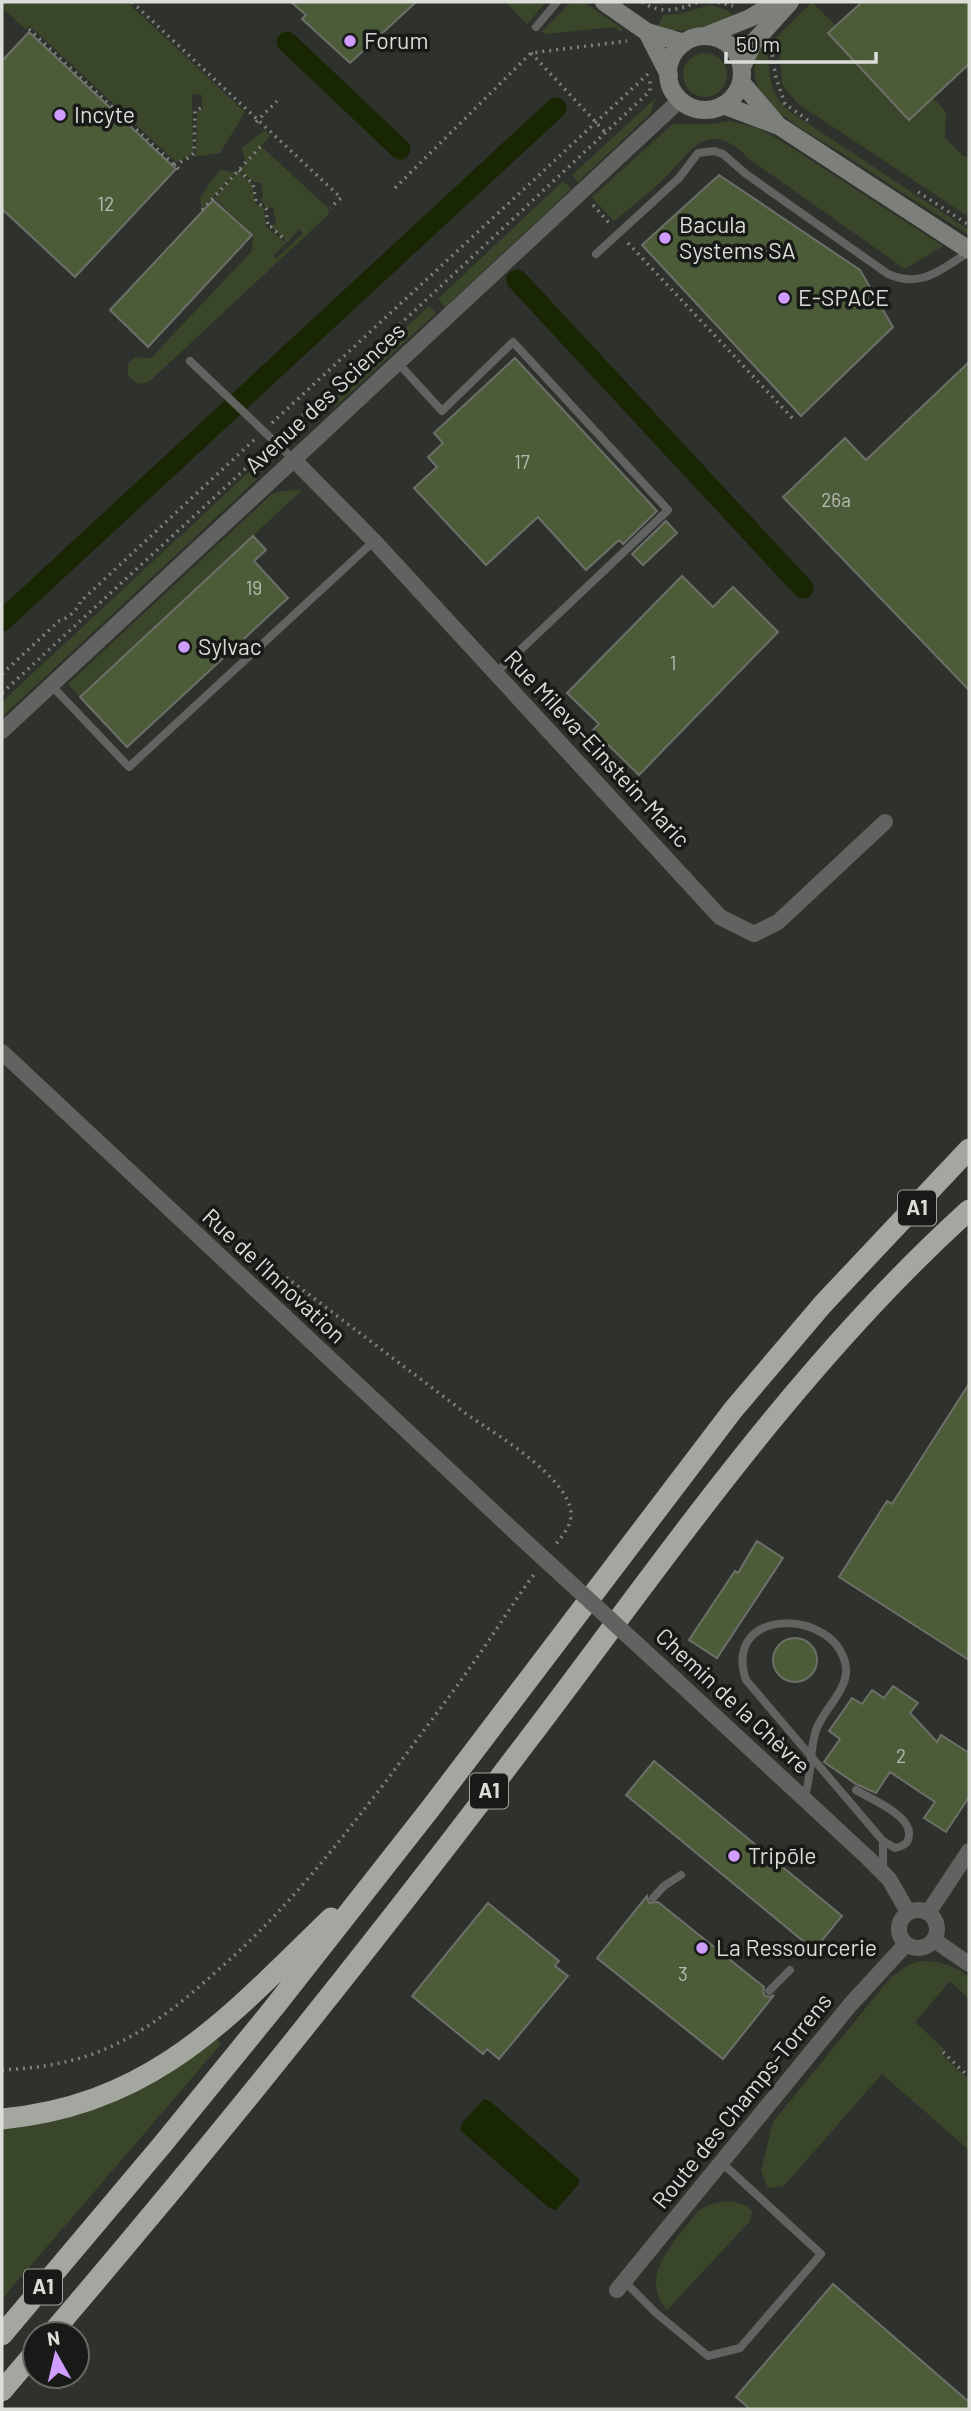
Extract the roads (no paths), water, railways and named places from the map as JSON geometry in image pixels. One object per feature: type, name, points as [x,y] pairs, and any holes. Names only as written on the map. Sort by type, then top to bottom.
[{"type":"highway","points":[[867,1257],[969,1149]]},
{"type":"highway","name":"A1","points":[[2,2335],[187,2115],[393,1858],[733,1410],[823,1304],[867,1257],[969,1161]]},
{"type":"highway","name":"A1","points":[[63,2320],[238,2110],[387,1923],[775,1416],[860,1316],[969,1210]]},
{"type":"highway","points":[[927,1248],[969,1219]]},
{"type":"highway","points":[[2,2119],[43,2113],[88,2101],[129,2084],[189,2049],[244,2003],[393,1858]]},
{"type":"highway","points":[[2,2391],[21,2369]]},
{"type":"street","points":[[604,2],[640,36],[669,75]]},
{"type":"street","points":[[640,36],[684,43],[750,18],[777,2]]},
{"type":"street","points":[[684,43],[672,57],[669,75],[670,84],[680,100],[701,110],[723,105],[731,99],[753,43],[790,2]]},
{"type":"street","points":[[705,36],[725,42],[733,48],[741,75],[779,126]]},
{"type":"street","name":"Avenue des Sciences","points":[[2,731],[680,100]]},
{"type":"street","points":[[723,105],[779,126],[969,251]]},
{"type":"street","name":"Rue Mileva-Einstein-Maric","points":[[294,460],[374,541],[720,916],[754,934],[778,922],[886,822]]},
{"type":"street","name":"Rue de l'Innovation","points":[[2,1052],[516,1532]]},
{"type":"street","name":"Chemin de la Chèvre","points":[[516,1532],[883,1873],[908,1912]]},
{"type":"street","points":[[928,1913],[969,1852]]},
{"type":"street","points":[[915,1910],[928,1913],[937,1925],[934,1940],[921,1948],[906,1944],[901,1938],[899,1924],[908,1912],[915,1910]]},
{"type":"street","points":[[934,1940],[969,1964]]},
{"type":"street","name":"Route des Champs-Torrens","points":[[621,2285],[850,2004],[906,1944]]},
{"type":"lane","points":[[536,27],[556,2]]},
{"type":"lane","points":[[596,254],[679,178],[698,153],[714,151],[723,154],[746,174],[897,278],[918,280],[928,277],[969,251]]},
{"type":"lane","points":[[398,363],[442,411],[513,342],[668,510],[496,673]]},
{"type":"lane","points":[[191,361],[294,460]]},
{"type":"lane","points":[[51,685],[129,767],[374,541]]},
{"type":"lane","points":[[804,1799],[809,1786],[812,1757],[816,1732],[846,1679],[846,1669],[835,1643],[814,1628],[782,1622],[764,1627],[754,1634],[743,1656],[742,1667],[746,1680],[812,1757],[883,1841],[895,1848],[909,1839],[909,1829],[902,1817],[856,1790]]},
{"type":"lane","points":[[883,1841],[883,1873]]},
{"type":"lane","points":[[653,1898],[664,1885],[681,1875]]},
{"type":"lane","points":[[768,1991],[790,1970]]},
{"type":"lane","points":[[621,2285],[708,2356],[740,2348],[821,2254],[721,2162]]},
{"type":"waterway","points":[[287,42],[400,149]]},
{"type":"waterway","points":[[2,621],[556,108]]},
{"type":"waterway","points":[[517,280],[803,588]]},
{"type":"place","name":"Forum","points":[[350,41]]},
{"type":"place","name":"Incyte","points":[[60,115]]},
{"type":"place","name":"Bacula Systems SA","points":[[665,238]]},
{"type":"place","name":"E-SPACE","points":[[784,298]]},
{"type":"place","name":"Sylvac","points":[[184,647]]},
{"type":"place","name":"Tripōle","points":[[734,1856]]},
{"type":"place","name":"La Ressourcerie","points":[[702,1948]]}]
